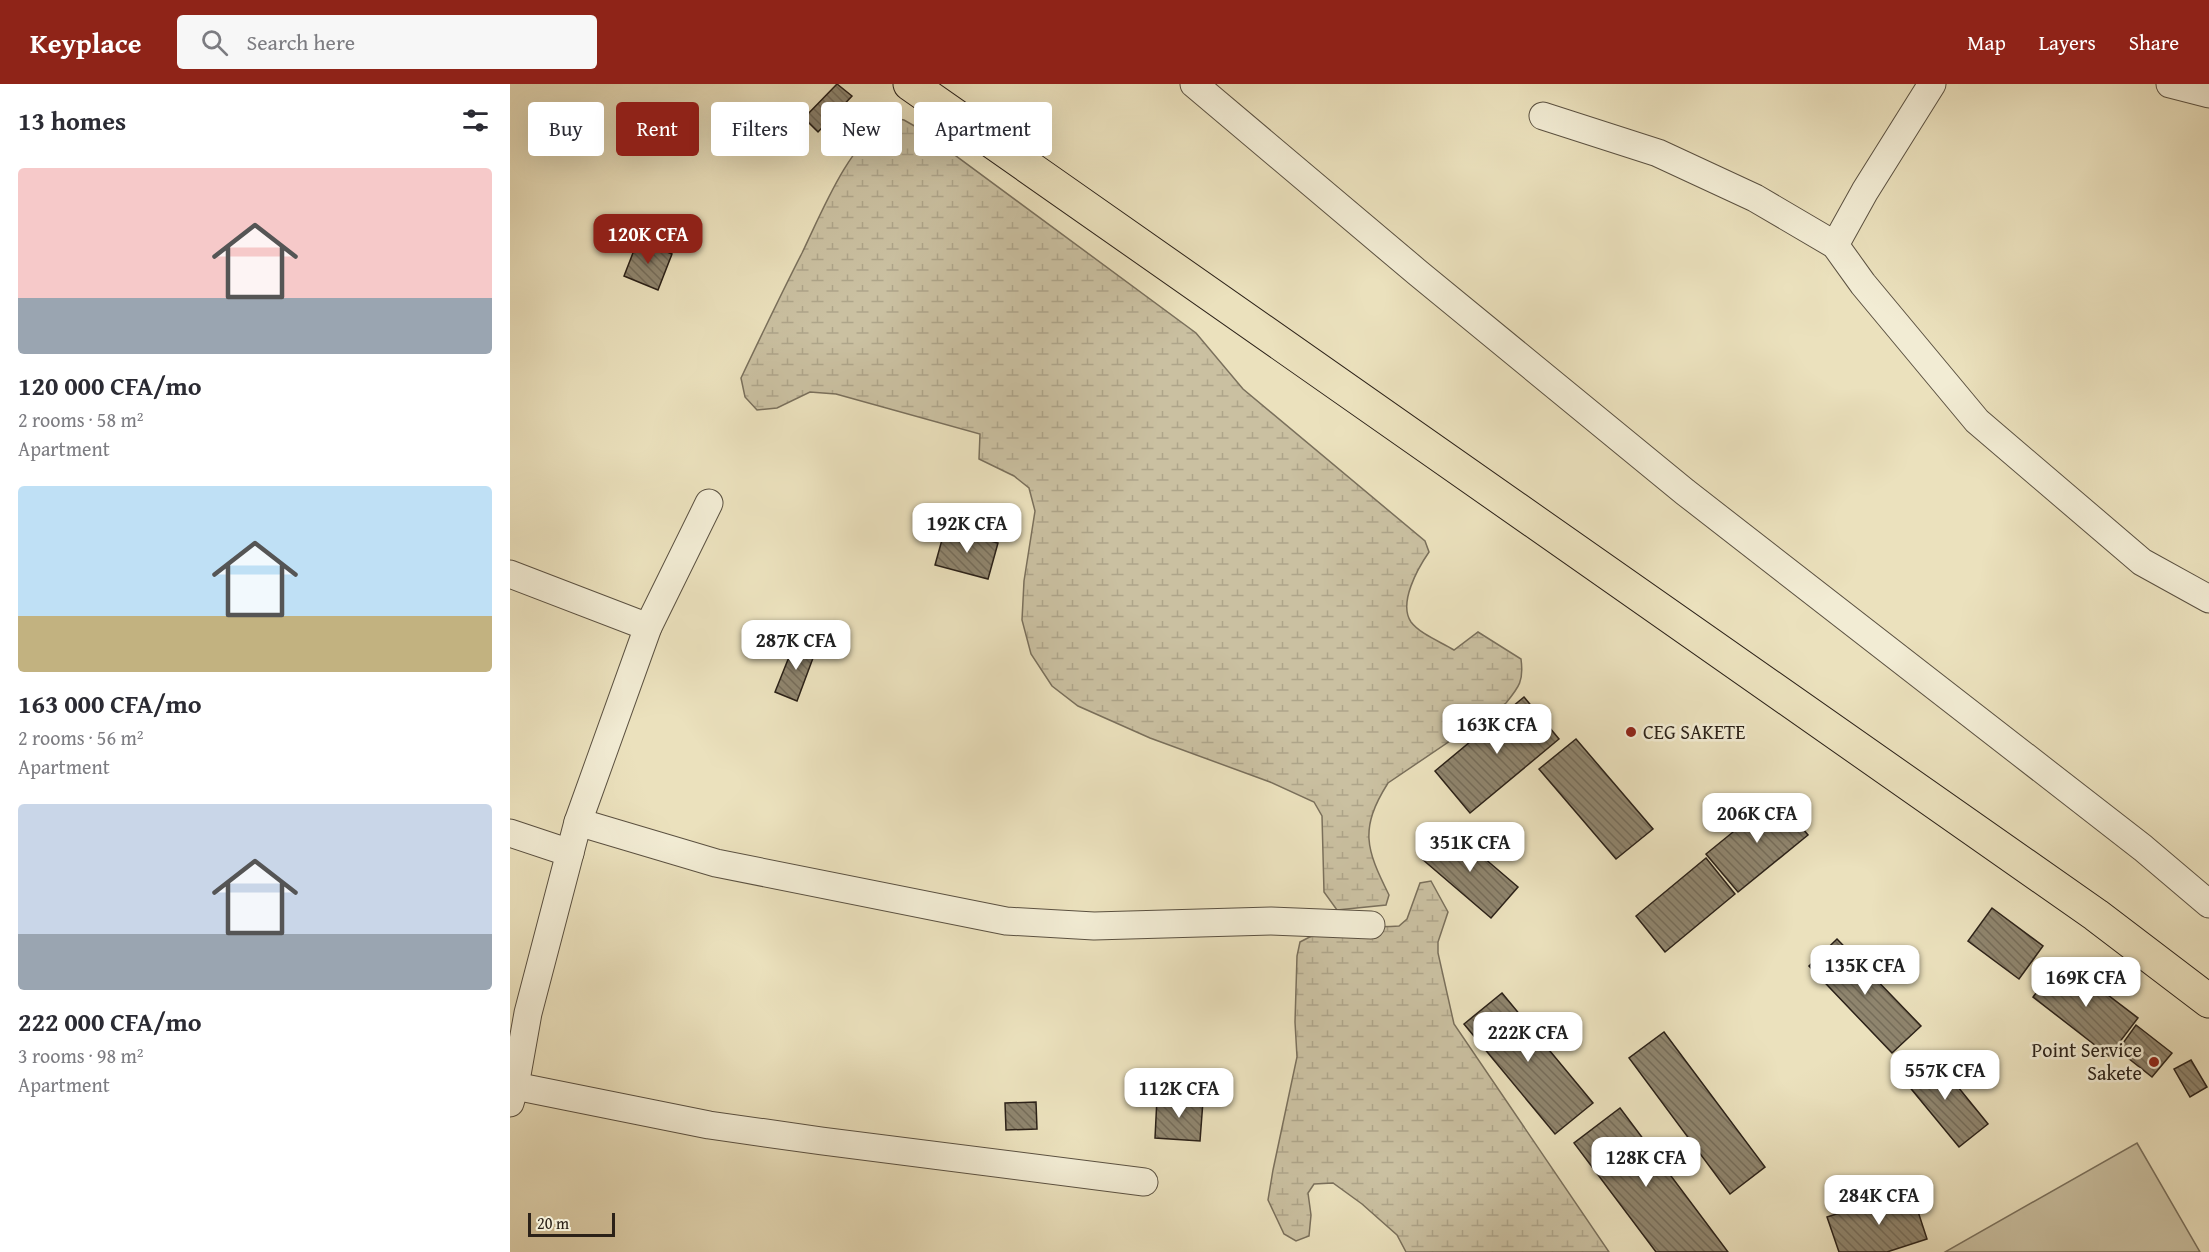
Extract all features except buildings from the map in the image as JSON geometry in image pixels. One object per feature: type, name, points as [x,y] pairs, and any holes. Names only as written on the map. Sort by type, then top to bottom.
[{"type":"main road","points":[[910,84],[2096,915],[2209,1001]]},
{"type":"street","points":[[1194,84],[1418,273],[1684,492],[2133,841],[2209,904]]},
{"type":"street","points":[[1835,245],[1864,191],[1932,84]]},
{"type":"street","points":[[2170,84],[2209,94]]},
{"type":"street","points":[[1543,116],[1658,153],[1755,198],[1835,245],[1863,284],[1977,421],[2142,562],[2209,599]]},
{"type":"street","points":[[709,503],[648,627],[578,822],[519,1010],[513,1095],[822,1141],[1144,1182]]},
{"type":"street","points":[[510,574],[648,627]]},
{"type":"street","points":[[578,822],[716,863],[1006,921],[1094,926],[1271,921],[1371,925]]},
{"type":"street","points":[[510,833],[570,853]]},
{"type":"green space","points":[[902,120],[904,120],[914,126],[914,156],[956,156],[1196,333],[1243,389],[1425,541],[1429,552],[1415,576],[1408,596],[1408,614],[1411,622],[1425,634],[1454,650],[1478,632],[1521,659],[1520,683],[1506,703],[1388,783],[1379,799],[1373,813],[1369,839],[1375,865],[1389,895],[1386,905],[1337,910],[1324,892],[1322,816],[1314,802],[1270,782],[1150,738],[1078,706],[1052,686],[1031,654],[1022,620],[1024,581],[1035,511],[1029,488],[1014,476],[979,459],[980,434],[836,394],[810,392],[777,408],[757,410],[745,397],[741,378],[828,198],[852,156],[902,156]]},
{"type":"green space","points":[[1431,881],[1448,912],[1438,942],[1438,953],[1454,1024],[1609,1252],[1406,1252],[1397,1235],[1362,1204],[1333,1183],[1314,1184],[1308,1193],[1311,1215],[1309,1236],[1296,1241],[1284,1234],[1268,1200],[1297,1057],[1295,1022],[1297,956],[1300,942],[1335,930],[1399,926],[1407,919],[1420,883]]},
{"type":"green space","points":[[2137,1143],[2200,1252],[1945,1252]]},
{"type":"place","name":"CEG SAKETE","points":[[1631,732]]},
{"type":"place","name":"Point Service Sakete","points":[[2154,1062]]}]
